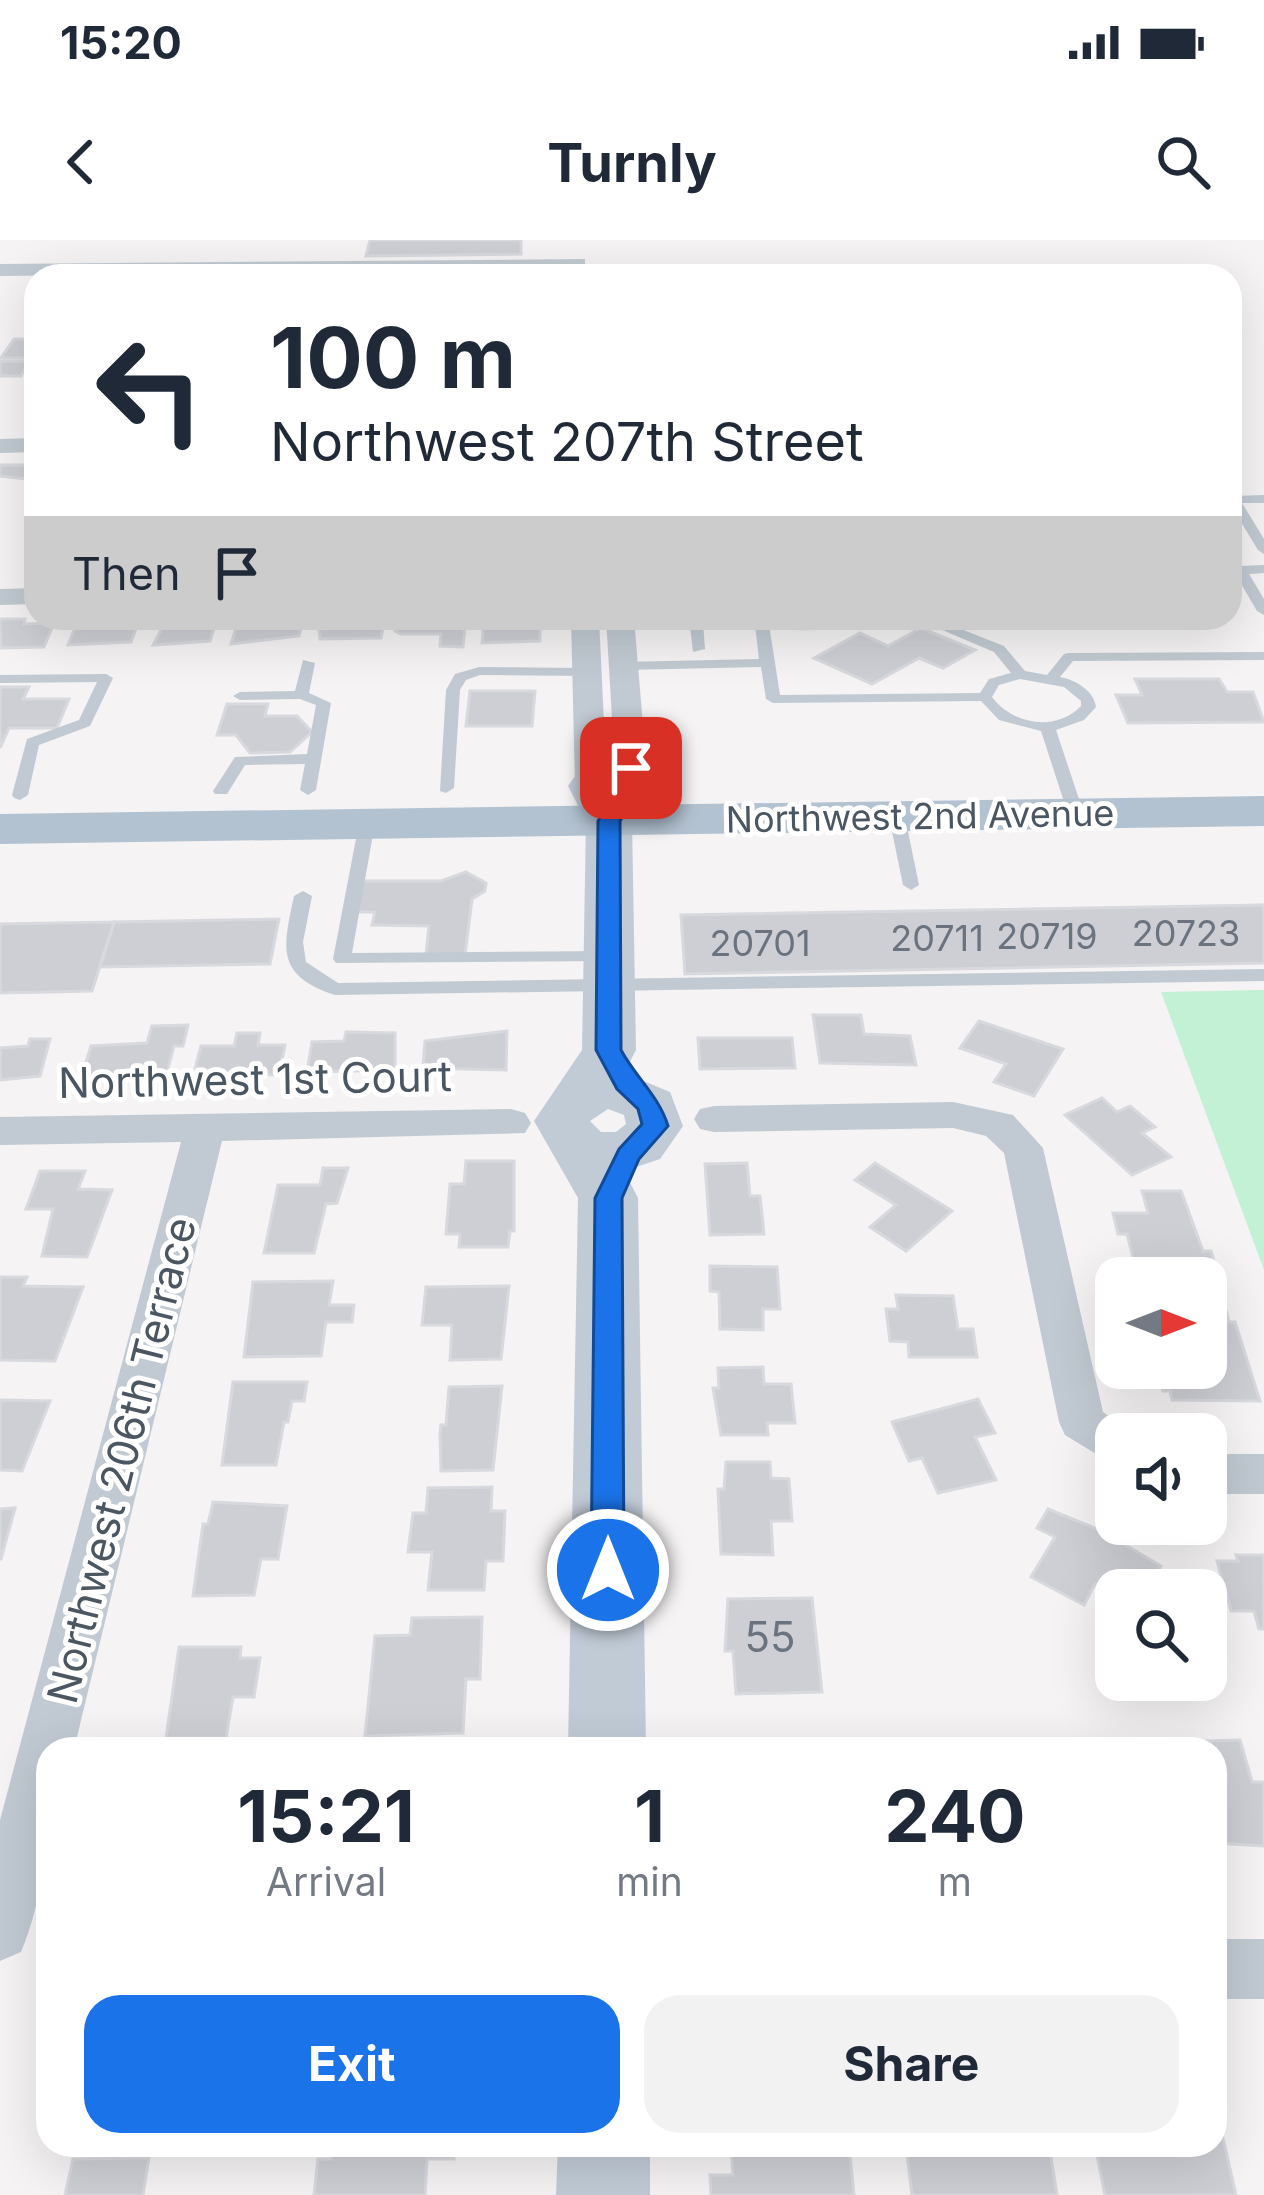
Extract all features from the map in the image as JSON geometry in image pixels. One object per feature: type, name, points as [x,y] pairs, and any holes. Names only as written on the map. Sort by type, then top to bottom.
[{"type":"main road","name":"Northwest 2nd Avenue","points":[[7,806],[221,791],[311,774],[446,788],[897,817],[1264,778]]},
{"type":"main road","name":"Northwest 2nd Avenue","points":[[7,806],[363,843],[610,798],[1070,797],[1264,812]]},
{"type":"street","points":[[0,298],[13,267],[50,249],[327,247]]},
{"type":"street","points":[[585,630],[586,672],[610,798]]},
{"type":"street","points":[[607,1737],[610,798],[623,666],[621,630]]},
{"type":"street","points":[[610,1122],[953,1114],[999,1125],[1023,1148],[1082,1422],[1095,1432]]},
{"type":"street","name":"Northwest 1st Court","points":[[0,1131],[610,1122]]},
{"type":"street","name":"Northwest 206th Terrace","points":[[50,1737],[206,1128]]},
{"type":"street","points":[[1227,1474],[1264,1474]]},
{"type":"street","name":"Northwest 206th Terrace","points":[[0,1931],[36,1791]]},
{"type":"street","points":[[1227,1969],[1264,1969]]},
{"type":"street","points":[[603,2195],[604,2157]]},
{"type":"lane","points":[[1242,513],[1264,550]]},
{"type":"lane","points":[[1244,576],[1264,569]]},
{"type":"lane","points":[[1242,573],[1264,611]]},
{"type":"lane","points":[[697,630],[698,649]]},
{"type":"lane","points":[[763,630],[772,698],[985,697],[1009,720],[1047,726],[1073,722],[1089,707],[1080,690],[1053,677],[1020,675],[994,682],[985,697]]},
{"type":"lane","points":[[952,630],[999,649],[1020,675]]},
{"type":"lane","points":[[1053,677],[1069,657],[1264,656]]},
{"type":"lane","points":[[301,695],[308,663]]},
{"type":"lane","points":[[623,666],[767,663]]},
{"type":"lane","points":[[446,788],[453,690],[460,677],[479,671],[586,672]]},
{"type":"lane","points":[[0,679],[106,678],[85,723],[32,742],[7,806]]},
{"type":"lane","points":[[240,696],[301,695],[324,703],[311,774]]},
{"type":"lane","points":[[1047,726],[1070,797]]},
{"type":"lane","points":[[897,817],[911,885]]},
{"type":"lane","points":[[363,843],[342,959],[508,957],[608,972]]},
{"type":"lane","points":[[303,896],[292,956],[302,975],[335,989],[608,972],[1264,975]]},
{"type":"green space","points":[[1264,990],[1264,1270],[1161,992]]},
{"type":"building","points":[[370,240],[521,240],[521,254],[366,256]]},
{"type":"building","points":[[14,339],[24,339],[24,358],[1,358]]},
{"type":"building","points":[[0,361],[24,361],[21,376],[0,376]]},
{"type":"building","points":[[0,465],[24,465],[24,479],[0,476]]},
{"type":"building","points":[[0,619],[24,619],[24,630],[51,630],[44,647],[1,648]]},
{"type":"building","points":[[74,630],[136,630],[131,642],[68,645]]},
{"type":"building","points":[[161,630],[213,630],[210,641],[153,645]]},
{"type":"building","points":[[235,630],[301,630],[299,636],[231,644]]},
{"type":"building","points":[[319,630],[383,630],[381,638],[320,639]]},
{"type":"building","points":[[465,630],[463,647],[440,646],[441,634],[395,631]]},
{"type":"building","points":[[483,630],[540,630],[540,641],[482,643]]},
{"type":"building","points":[[926,630],[975,650],[943,668],[919,658],[872,684],[814,658],[860,633],[888,646]]},
{"type":"building","points":[[1135,679],[1219,679],[1227,692],[1253,692],[1264,722],[1128,723],[1116,695],[1142,695]]},
{"type":"building","points":[[0,687],[29,687],[23,699],[69,699],[57,728],[9,728],[0,748]]},
{"type":"building","points":[[470,691],[535,691],[532,726],[466,726]]},
{"type":"building","points":[[227,704],[268,704],[265,716],[297,716],[312,732],[290,752],[250,753],[236,735],[217,735]]},
{"type":"building","points":[[466,872],[486,883],[485,891],[472,899],[465,955],[426,954],[429,926],[372,925],[375,912],[356,912],[362,881],[441,881]]},
{"type":"building","points":[[1264,905],[1264,963],[685,974],[681,915]]},
{"type":"building","points":[[279,919],[270,964],[100,967],[114,922]]},
{"type":"building","points":[[114,922],[92,991],[0,993],[0,924]]},
{"type":"building","points":[[813,1015],[861,1015],[864,1034],[910,1036],[916,1065],[820,1063]]},
{"type":"building","points":[[979,1021],[1063,1049],[1034,1096],[994,1082],[1006,1064],[960,1048]]},
{"type":"building","points":[[188,1025],[183,1046],[174,1046],[166,1076],[82,1075],[91,1046],[147,1043],[152,1026]]},
{"type":"building","points":[[507,1031],[506,1070],[423,1068],[425,1041]]},
{"type":"building","points":[[346,1032],[395,1033],[395,1070],[307,1072],[312,1042],[344,1041]]},
{"type":"building","points":[[237,1033],[260,1033],[258,1045],[285,1045],[279,1075],[194,1073],[201,1046],[234,1046]]},
{"type":"building","points":[[698,1038],[792,1038],[795,1068],[700,1069]]},
{"type":"building","points":[[30,1039],[50,1039],[40,1076],[0,1080],[0,1048],[28,1046]]},
{"type":"building","points":[[1102,1098],[1117,1112],[1130,1106],[1155,1127],[1142,1133],[1171,1157],[1132,1175],[1065,1115]]},
{"type":"building","points":[[466,1161],[514,1161],[514,1231],[510,1231],[508,1247],[459,1247],[460,1234],[446,1234],[450,1184],[464,1184]]},
{"type":"building","points":[[747,1163],[750,1196],[760,1196],[764,1234],[710,1235],[705,1164]]},
{"type":"building","points":[[875,1163],[952,1211],[906,1251],[870,1227],[896,1205],[855,1180]]},
{"type":"building","points":[[323,1168],[348,1168],[337,1203],[326,1204],[314,1253],[264,1253],[278,1185],[320,1185]]},
{"type":"building","points":[[40,1171],[85,1171],[78,1189],[112,1190],[87,1257],[42,1256],[53,1209],[26,1209]]},
{"type":"building","points":[[1142,1191],[1181,1191],[1203,1251],[1211,1251],[1213,1257],[1133,1257],[1127,1234],[1118,1234],[1113,1213],[1148,1213]]},
{"type":"building","points":[[710,1266],[777,1267],[780,1309],[763,1309],[763,1330],[720,1329],[719,1292],[710,1291]]},
{"type":"building","points":[[0,1277],[27,1277],[23,1286],[83,1287],[55,1361],[0,1360]]},
{"type":"building","points":[[333,1281],[329,1305],[354,1305],[352,1322],[326,1322],[321,1356],[244,1357],[253,1282]]},
{"type":"building","points":[[509,1286],[501,1359],[450,1360],[452,1325],[422,1325],[426,1287]]},
{"type":"building","points":[[896,1295],[953,1296],[958,1329],[973,1329],[977,1357],[909,1357],[908,1342],[890,1341],[886,1309],[898,1309]]},
{"type":"building","points":[[1227,1314],[1229,1322],[1235,1322],[1260,1401],[1172,1400],[1170,1391],[1163,1391],[1227,1389]]},
{"type":"building","points":[[763,1367],[764,1384],[791,1384],[795,1423],[767,1423],[768,1435],[721,1435],[713,1388],[719,1388],[718,1368]]},
{"type":"building","points":[[233,1382],[307,1382],[304,1401],[292,1401],[288,1422],[284,1422],[276,1465],[222,1465]]},
{"type":"building","points":[[502,1386],[493,1470],[441,1471],[440,1435],[441,1425],[446,1425],[449,1387]]},
{"type":"building","points":[[978,1399],[995,1433],[975,1437],[996,1480],[938,1493],[922,1458],[909,1461],[892,1422]]},
{"type":"building","points":[[0,1400],[50,1401],[22,1471],[0,1470]]},
{"type":"building","points":[[726,1462],[770,1462],[771,1478],[789,1479],[792,1521],[771,1521],[773,1555],[721,1554],[718,1489],[724,1489]]},
{"type":"building","points":[[492,1487],[491,1511],[505,1511],[503,1561],[486,1561],[484,1590],[428,1590],[432,1552],[408,1552],[413,1513],[426,1513],[428,1488]]},
{"type":"building","points":[[213,1502],[287,1506],[278,1559],[261,1559],[254,1595],[193,1596],[203,1524],[208,1524]]},
{"type":"building","points":[[15,1508],[1,1559],[0,1559],[0,1509]]},
{"type":"building","points":[[1048,1509],[1095,1528],[1095,1545],[1126,1545],[1161,1566],[1095,1569],[1095,1584],[1084,1605],[1031,1577],[1055,1537],[1037,1528]]},
{"type":"building","points":[[1236,1555],[1264,1555],[1264,1629],[1259,1629],[1254,1611],[1231,1611],[1227,1569],[1219,1569],[1217,1561],[1238,1561]]},
{"type":"building","points":[[812,1598],[822,1692],[736,1694],[733,1651],[725,1651],[728,1599]]},
{"type":"building","points":[[482,1617],[480,1679],[466,1679],[463,1733],[365,1736],[375,1636],[410,1635],[412,1618]]},
{"type":"building","points":[[179,1647],[241,1647],[240,1658],[260,1658],[254,1697],[233,1697],[226,1737],[166,1737]]},
{"type":"building","points":[[1227,1740],[1240,1740],[1252,1782],[1264,1782],[1264,1846],[1227,1844]]},
{"type":"building","points":[[1227,2156],[1236,2195],[1105,2195],[1097,2157]]},
{"type":"building","points":[[454,2157],[427,2159],[425,2195],[314,2195],[318,2159]]},
{"type":"building","points":[[732,2157],[850,2157],[854,2195],[711,2195],[710,2175],[733,2175]]},
{"type":"building","points":[[907,2157],[1051,2157],[1057,2195],[912,2195]]},
{"type":"building","points":[[149,2158],[143,2195],[65,2195],[73,2159]]},
{"type":"route","points":[[608,1570],[608,1198],[628,1155],[656,1126],[650,1106],[626,1083],[609,1050],[609,821],[632,785],[631,768]]}]
